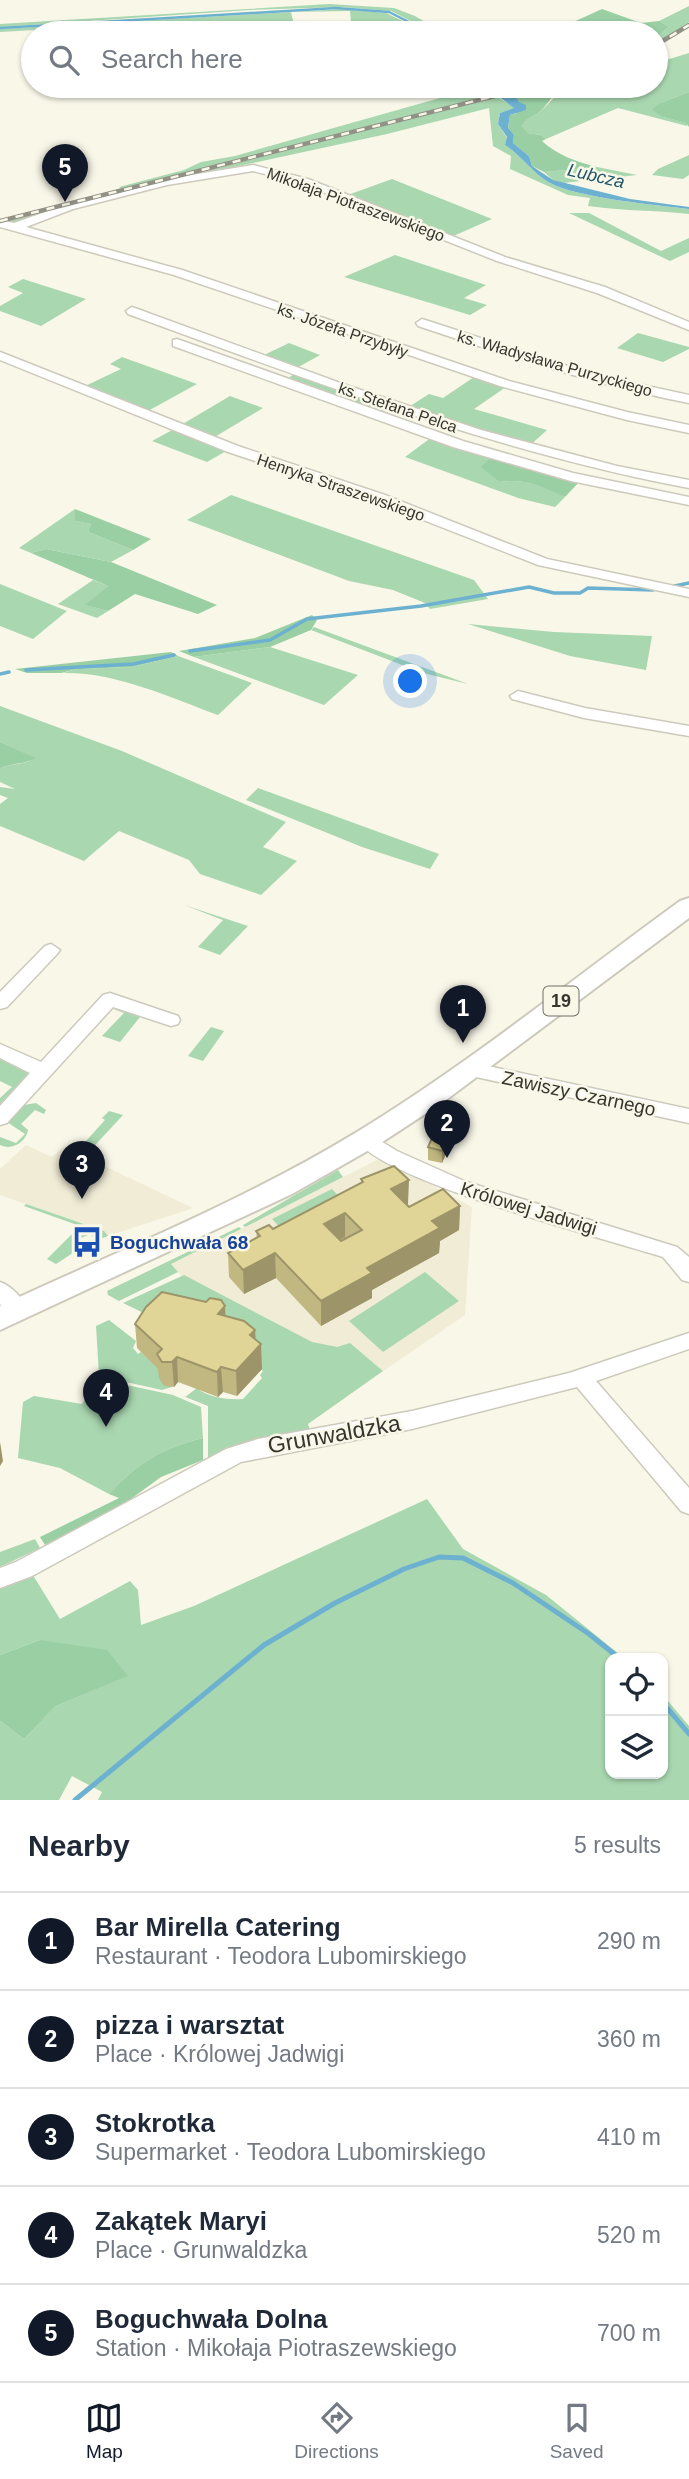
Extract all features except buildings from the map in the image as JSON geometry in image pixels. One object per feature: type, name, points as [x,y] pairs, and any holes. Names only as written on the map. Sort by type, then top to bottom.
[{"type":"highway","name":"19","points":[[6,1306],[282,1187],[366,1139],[470,1069],[689,906]]},
{"type":"street","name":"Mikołaja Piotraszewskiego","points":[[15,227],[69,207],[167,182],[253,168],[304,181],[501,259],[601,290],[689,326]]},
{"type":"street","name":"ks. Józefa Przybyły","points":[[0,223],[183,275],[501,384],[605,412],[689,429]]},
{"type":"street","name":"ks. Stefana Pelca","points":[[132,311],[329,383],[526,449],[689,484]]},
{"type":"street","name":"ks. Władysława Purzyckiego","points":[[422,323],[583,375],[689,399]]},
{"type":"street","name":"ks. Stefana Pelca","points":[[177,343],[458,444],[571,477],[689,500]]},
{"type":"street","name":"Henryka Straszewskiego","points":[[0,356],[233,449],[380,498],[543,562],[689,593]]},
{"type":"street","points":[[662,496],[670,481]]},
{"type":"street","points":[[518,696],[584,713],[689,731]]},
{"type":"street","points":[[0,1003],[51,950]]},
{"type":"street","points":[[0,1118],[110,999],[171,1020]]},
{"type":"street","points":[[0,1050],[44,1072]]},
{"type":"street","name":"Zawiszy Czarnego","points":[[470,1069],[689,1116]]},
{"type":"street","name":"Królowej Jadwigi","points":[[366,1139],[390,1156],[457,1186],[670,1252],[689,1274]]},
{"type":"street","name":"Grunwaldzka","points":[[0,1577],[24,1569],[234,1455],[258,1448],[412,1420],[583,1377],[689,1341]]},
{"type":"street","points":[[583,1377],[589,1388],[689,1504]]},
{"type":"shaded area","points":[[478,98],[494,98],[4,222],[0,220]]},
{"type":"shaded area","points":[[26,1145],[52,1157],[64,1147],[193,1208],[108,1236],[104,1231],[0,1195],[0,1169]]},
{"type":"shaded area","points":[[381,1158],[472,1207],[465,1315],[383,1371],[350,1343],[330,1354],[182,1277],[171,1264]]},
{"type":"green space","points":[[329,4],[394,8],[424,21],[411,21],[391,11],[342,7],[49,21]]},
{"type":"green space","points":[[689,6],[689,22],[668,36],[668,21],[659,21]]},
{"type":"green space","points":[[342,9],[386,13],[403,21],[351,21],[350,11],[291,12],[293,21],[137,21]]},
{"type":"green space","points":[[602,9],[635,21],[576,21]]},
{"type":"green space","points":[[21,23],[21,26],[0,27],[0,24]]},
{"type":"green space","points":[[21,28],[21,31],[0,32],[0,29]]},
{"type":"green space","points":[[689,53],[689,92],[660,103],[663,117],[687,123],[687,126],[618,108],[546,139],[541,135],[526,133],[522,126],[555,98],[668,98],[668,59]]},
{"type":"green space","points":[[689,92],[689,127],[686,123],[663,117],[652,110],[660,103]]},
{"type":"green space","points":[[440,98],[478,98],[122,189],[119,187],[184,170],[201,162],[235,156]]},
{"type":"green space","points":[[494,98],[500,98],[515,108],[500,113],[498,124],[507,138],[505,145],[550,183],[597,197],[689,209],[689,214],[588,206],[590,198],[568,195],[510,169],[511,156],[493,146],[489,108],[387,134],[197,175],[19,224],[4,222]]},
{"type":"green space","points":[[517,98],[551,98],[541,111],[522,126],[527,133],[541,135],[546,139],[542,141],[561,154],[597,167],[544,172],[532,166],[529,156],[513,143],[514,135],[508,129],[510,115],[517,113]]},
{"type":"green space","points":[[689,155],[689,175],[683,179],[652,175],[658,169]]},
{"type":"green space","points":[[597,167],[637,175],[563,183],[553,180],[544,172]]},
{"type":"green space","points":[[392,179],[492,219],[449,238],[345,196]]},
{"type":"green space","points":[[569,213],[589,213],[661,251],[689,238],[689,252],[670,261]]},
{"type":"green space","points":[[395,255],[486,285],[464,298],[487,305],[470,315],[344,277]]},
{"type":"green space","points":[[23,279],[86,299],[41,326],[0,311],[0,306],[23,293],[8,287]]},
{"type":"green space","points":[[638,333],[689,349],[663,362],[617,348]]},
{"type":"green space","points":[[289,343],[320,355],[295,369],[262,356]]},
{"type":"green space","points":[[122,357],[197,384],[146,412],[81,388],[121,369],[110,364]]},
{"type":"green space","points":[[296,373],[393,407],[380,415],[285,380]]},
{"type":"green space","points":[[474,377],[506,387],[474,409],[547,430],[527,448],[407,408],[429,394],[443,398]]},
{"type":"green space","points":[[230,396],[263,408],[213,438],[181,425]]},
{"type":"green space","points":[[176,428],[228,450],[207,462],[152,441]]},
{"type":"green space","points":[[432,437],[492,456],[500,482],[533,484],[565,497],[555,507],[518,498],[405,457]]},
{"type":"green space","points":[[492,456],[580,481],[565,497],[525,482],[500,482],[481,467]]},
{"type":"green space","points":[[231,495],[474,580],[488,599],[430,609],[425,603],[393,590],[349,581],[187,520]]},
{"type":"green space","points":[[75,509],[75,521],[91,524],[88,532],[133,550],[111,562],[46,549],[31,553],[19,548]]},
{"type":"green space","points":[[75,509],[151,539],[133,550],[88,532],[91,524],[75,521]]},
{"type":"green space","points":[[46,549],[111,562],[217,605],[198,614],[135,594],[108,611],[85,605],[108,586],[31,553]]},
{"type":"green space","points":[[93,580],[108,586],[86,605],[108,611],[97,618],[58,604]]},
{"type":"green space","points":[[0,584],[67,611],[33,639],[0,626]]},
{"type":"green space","points":[[312,615],[317,620],[311,630],[270,647],[194,657],[179,651],[255,638]]},
{"type":"green space","points":[[468,624],[554,632],[652,636],[646,670],[570,656]]},
{"type":"green space","points":[[314,627],[468,684],[423,673],[311,630]]},
{"type":"green space","points":[[270,647],[358,675],[324,705],[194,657]]},
{"type":"green space","points":[[171,652],[178,656],[132,667],[77,669],[61,673],[27,673],[15,669]]},
{"type":"green space","points":[[178,656],[252,683],[218,715],[122,681],[63,673],[77,669],[132,667]]},
{"type":"green space","points":[[0,706],[122,751],[286,822],[263,847],[297,861],[261,895],[200,874],[189,860],[119,831],[84,861],[0,826],[0,804],[8,798],[0,795],[0,787],[15,789],[0,782],[0,769],[35,758],[0,742]]},
{"type":"green space","points":[[0,742],[36,758],[0,769]]},
{"type":"green space","points":[[258,788],[439,854],[430,869],[362,847],[246,800]]},
{"type":"green space","points":[[184,905],[248,926],[220,955],[198,947],[223,920]]},
{"type":"green space","points":[[116,1006],[140,1017],[120,1042],[102,1036],[124,1013],[111,1008]]},
{"type":"green space","points":[[211,1027],[224,1031],[203,1061],[188,1056]]},
{"type":"green space","points":[[0,1053],[31,1071],[0,1104],[0,1098],[12,1087],[0,1081]]},
{"type":"green space","points":[[36,1103],[46,1110],[44,1114],[35,1110],[21,1124],[28,1130],[24,1138],[14,1146],[0,1145],[0,1137],[16,1143],[25,1134],[7,1122],[24,1105]]},
{"type":"green space","points":[[109,1111],[123,1115],[85,1156],[76,1152],[105,1120],[102,1118]]},
{"type":"green space","points":[[338,1170],[343,1177],[245,1227],[243,1225]]},
{"type":"green space","points":[[332,1189],[348,1206],[289,1237],[272,1219]]},
{"type":"green space","points":[[26,1204],[104,1231],[108,1236],[95,1241],[91,1234],[78,1239],[82,1247],[56,1264],[47,1259],[80,1226],[24,1206]]},
{"type":"green space","points":[[239,1227],[241,1229],[171,1264],[178,1272],[119,1301],[108,1295],[107,1291]]},
{"type":"green space","points":[[425,1272],[459,1301],[383,1352],[349,1321]]},
{"type":"green space","points":[[184,1275],[312,1342],[337,1347],[350,1343],[383,1371],[308,1424],[311,1433],[208,1459],[208,1406],[185,1397],[197,1388],[213,1396],[243,1399],[262,1378],[260,1375],[263,1371],[123,1303]]},
{"type":"green space","points":[[109,1320],[136,1341],[133,1348],[164,1373],[172,1387],[162,1390],[99,1376],[96,1326]]},
{"type":"green space","points":[[99,1379],[173,1395],[201,1407],[203,1438],[151,1458],[130,1473],[109,1494],[60,1468],[18,1458],[23,1402],[34,1396],[82,1404]]},
{"type":"green space","points":[[203,1438],[203,1460],[161,1477],[113,1512],[45,1545],[40,1537],[119,1498],[109,1494],[130,1473],[151,1458]]},
{"type":"green space","points":[[427,1499],[463,1549],[546,1595],[618,1653],[605,1653],[605,1779],[668,1779],[668,1701],[689,1726],[689,1800],[98,1800],[102,1792],[72,1776],[59,1800],[0,1800],[0,1721],[24,1739],[56,1706],[127,1676],[40,1640],[0,1655],[0,1583],[31,1572],[60,1619],[130,1581],[138,1590],[141,1625],[194,1606]]},
{"type":"green space","points":[[35,1539],[40,1548],[0,1567],[0,1552]]},
{"type":"green space","points":[[40,1640],[107,1650],[128,1676],[56,1706],[24,1739],[0,1721],[0,1655]]},
{"type":"water","points":[[501,98],[517,98],[526,105],[526,110],[510,115],[508,128],[514,135],[513,143],[529,156],[532,166],[553,180],[630,199],[689,209],[598,197],[550,183],[505,145],[507,137],[498,124],[500,113],[514,108]]},
{"type":"waterway","name":"Lubcza","points":[[118,21],[336,8],[389,12],[407,21]]},
{"type":"waterway","name":"Lubcza","points":[[0,28],[21,27]]},
{"type":"waterway","points":[[670,587],[689,583]]},
{"type":"waterway","points":[[190,651],[270,640],[307,619],[421,606],[529,587],[554,593],[580,593],[588,588],[653,590]]},
{"type":"waterway","points":[[26,670],[133,664],[174,655]]},
{"type":"waterway","points":[[0,674],[9,672]]},
{"type":"waterway","points":[[75,1800],[264,1645],[335,1603],[404,1569],[439,1557],[463,1558],[513,1583],[613,1653]]},
{"type":"waterway","points":[[668,1709],[689,1734]]},
{"type":"railway","points":[[668,38],[689,25]]},
{"type":"railway","points":[[0,221],[487,98]]},
{"type":"place","name":"Boguchwała Dolna","points":[[65,202]]},
{"type":"place","name":"Bar Mirella Catering","points":[[463,1043]]},
{"type":"place","name":"pizza i warsztat","points":[[447,1158]]},
{"type":"place","name":"Stokrotka","points":[[82,1199]]},
{"type":"place","name":"Boguchwała 68","points":[[87,1242]]},
{"type":"place","name":"Zakątek Maryi","points":[[106,1427]]}]
